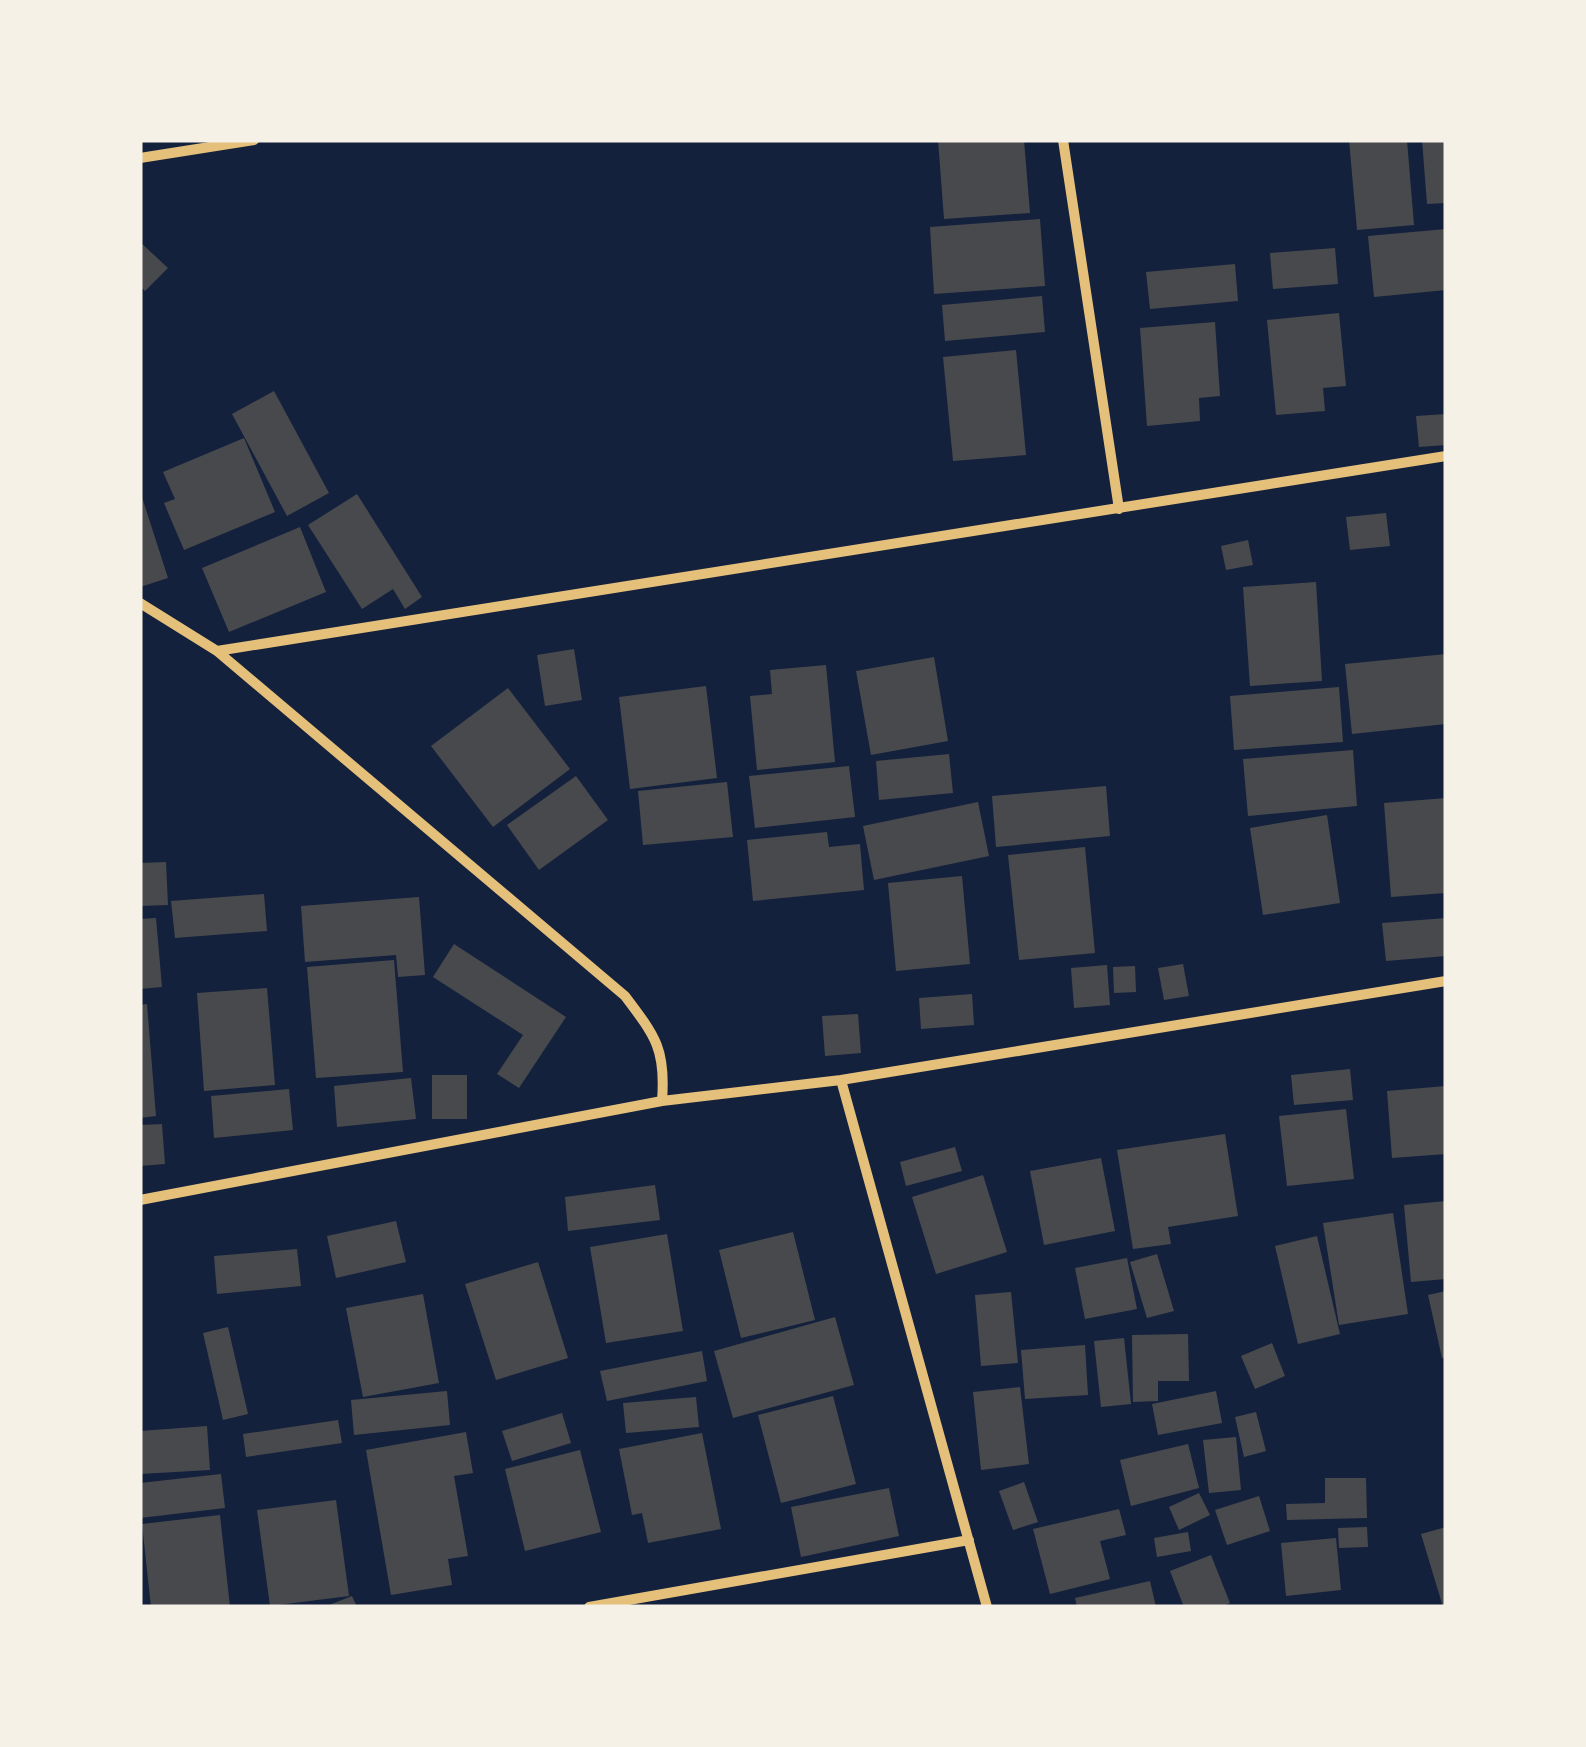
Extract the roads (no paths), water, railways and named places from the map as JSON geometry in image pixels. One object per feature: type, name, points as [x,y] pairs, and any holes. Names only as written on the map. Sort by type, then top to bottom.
[{"type":"street","points":[[140,158],[254,140]]},
{"type":"street","points":[[1064,140],[1119,509]]},
{"type":"street","points":[[218,651],[1446,456]]},
{"type":"street","points":[[140,604],[218,651],[625,996],[648,1026],[665,1064],[662,1102]]},
{"type":"street","points":[[140,1200],[662,1102],[842,1080],[1446,981]]},
{"type":"street","points":[[842,1080],[987,1607]]},
{"type":"street","points":[[590,1607],[968,1540]]}]
